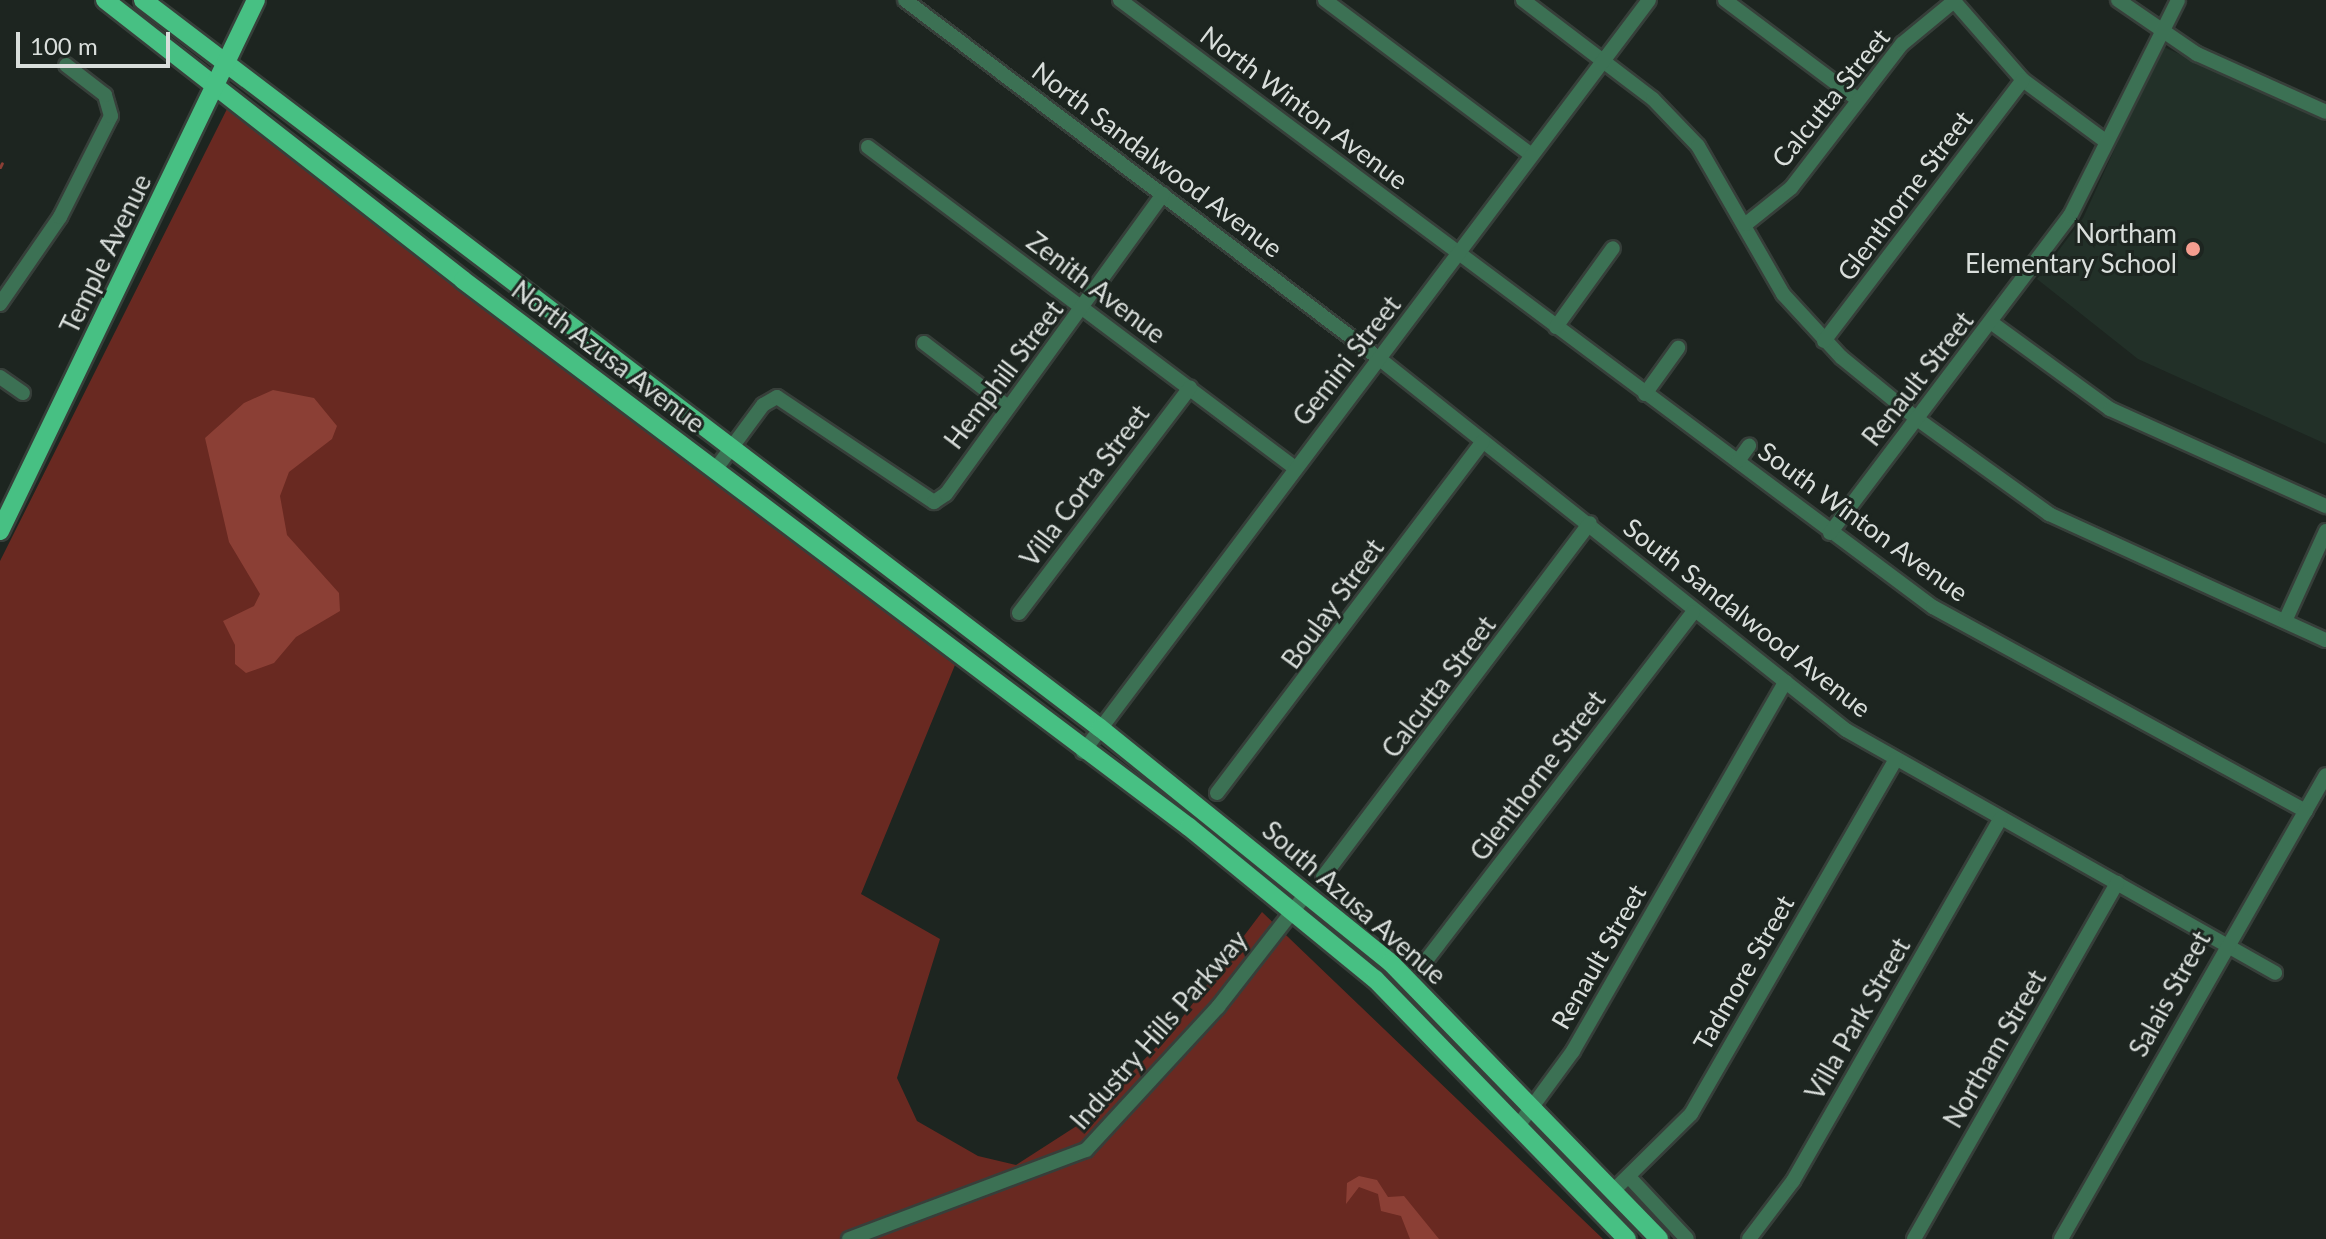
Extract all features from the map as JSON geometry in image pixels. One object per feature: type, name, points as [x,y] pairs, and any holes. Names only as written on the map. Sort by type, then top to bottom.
[{"type":"main road","name":"North Azusa Avenue","points":[[105,0],[1083,752]]},
{"type":"main road","name":"North Azusa Avenue","points":[[143,0],[730,450],[1100,728]]},
{"type":"main road","name":"Temple Avenue","points":[[1,524],[229,65],[256,0]]},
{"type":"main road","points":[[971,666],[991,662],[1027,673]]},
{"type":"main road","name":"South Azusa Avenue","points":[[1100,728],[1390,962],[1659,1239]]},
{"type":"main road","name":"South Azusa Avenue","points":[[1083,752],[1189,827],[1375,979],[1627,1239]]},
{"type":"street","name":"North Sandalwood Avenue","points":[[905,0],[1381,360]]},
{"type":"street","name":"North Winton Avenue","points":[[1120,0],[1459,255]]},
{"type":"street","points":[[1325,0],[1530,154]]},
{"type":"street","points":[[1523,0],[1653,99],[1698,146],[1746,224],[1783,294],[1824,341],[1917,419],[2049,514],[2326,640]]},
{"type":"street","name":"Gemini Street","points":[[1083,752],[1295,468],[1381,360],[1530,154],[1649,0]]},
{"type":"street","points":[[1725,0],[1858,100]]},
{"type":"street","points":[[1954,0],[2023,80],[2105,141]]},
{"type":"street","name":"Calcutta Street","points":[[1746,224],[1791,188],[1902,44],[1954,0]]},
{"type":"street","points":[[2118,0],[2158,32],[2326,112]]},
{"type":"street","name":"Renault Street","points":[[1830,533],[2070,216],[2158,32],[2178,0]]},
{"type":"street","points":[[0,304],[60,217],[111,116],[105,95],[66,65]]},
{"type":"street","name":"Glenthorne Street","points":[[1824,341],[2023,80]]},
{"type":"street","name":"Zenith Avenue","points":[[868,147],[1295,468]]},
{"type":"street","name":"Hemphill Street","points":[[730,450],[763,405],[777,397],[934,502],[1083,309],[1163,194]]},
{"type":"street","points":[[1556,327],[1613,248]]},
{"type":"street","name":"South Winton Avenue","points":[[1459,255],[1933,607],[2306,811]]},
{"type":"street","points":[[1992,323],[2110,409],[2326,506]]},
{"type":"street","points":[[924,343],[1008,407]]},
{"type":"street","points":[[1645,394],[1678,348]]},
{"type":"street","name":"South Sandalwood Avenue","points":[[1381,360],[1590,523],[1693,612],[1785,682],[1896,759],[2275,973]]},
{"type":"street","points":[[0,377],[23,393]]},
{"type":"street","name":"Villa Corta Street","points":[[1019,613],[1190,388]]},
{"type":"street","name":"Boulay Street","points":[[1217,793],[1483,441]]},
{"type":"street","points":[[1738,461],[1749,446]]},
{"type":"street","points":[[715,470],[730,450]]},
{"type":"street","name":"Calcutta Street","points":[[1323,877],[1590,523]]},
{"type":"street","points":[[2285,621],[2326,531]]},
{"type":"street","name":"Glenthorne Street","points":[[1421,967],[1693,612]]},
{"type":"street","name":"Renault Street","points":[[1518,1126],[1573,1051],[1785,682]]},
{"type":"street","name":"Tadmore Street","points":[[1612,1192],[1630,1178],[1691,1114],[1896,759]]},
{"type":"street","name":"Salais Street","points":[[2061,1239],[2225,944],[2326,775]]},
{"type":"street","name":"Villa Park Street","points":[[1749,1239],[1793,1181],[2001,818]]},
{"type":"street","name":"Northam Street","points":[[1914,1239],[2117,883]]},
{"type":"street","name":"Industry Hills Parkway","points":[[849,1239],[1086,1150],[1218,1007],[1306,894]]},
{"type":"street","points":[[1630,1178],[1687,1239]]},
{"type":"shaded area","name":"Northam Elementary School","points":[[2162,46],[2326,122],[2326,444],[2138,359],[2037,279],[2083,218]]},
{"type":"shaded area","points":[[227,109],[955,665],[861,894],[940,939],[897,1078],[917,1121],[978,1156],[1016,1165],[1089,1118],[1175,1027],[1262,912],[1603,1239],[0,1239],[0,561]]},
{"type":"shaded area","points":[[273,390],[314,398],[337,426],[332,439],[289,472],[280,496],[287,535],[339,593],[340,611],[296,637],[274,663],[246,673],[235,664],[235,645],[223,621],[254,606],[260,594],[229,542],[205,438],[244,403]]},
{"type":"shaded area","points":[[1359,1176],[1377,1180],[1388,1197],[1404,1196],[1439,1239],[1410,1239],[1401,1216],[1381,1211],[1378,1194],[1359,1187],[1346,1204],[1347,1183]]},
{"type":"waterway","points":[[0,167],[2,163]]},
{"type":"place","name":"Northam Elementary School","points":[[2193,249]]}]
